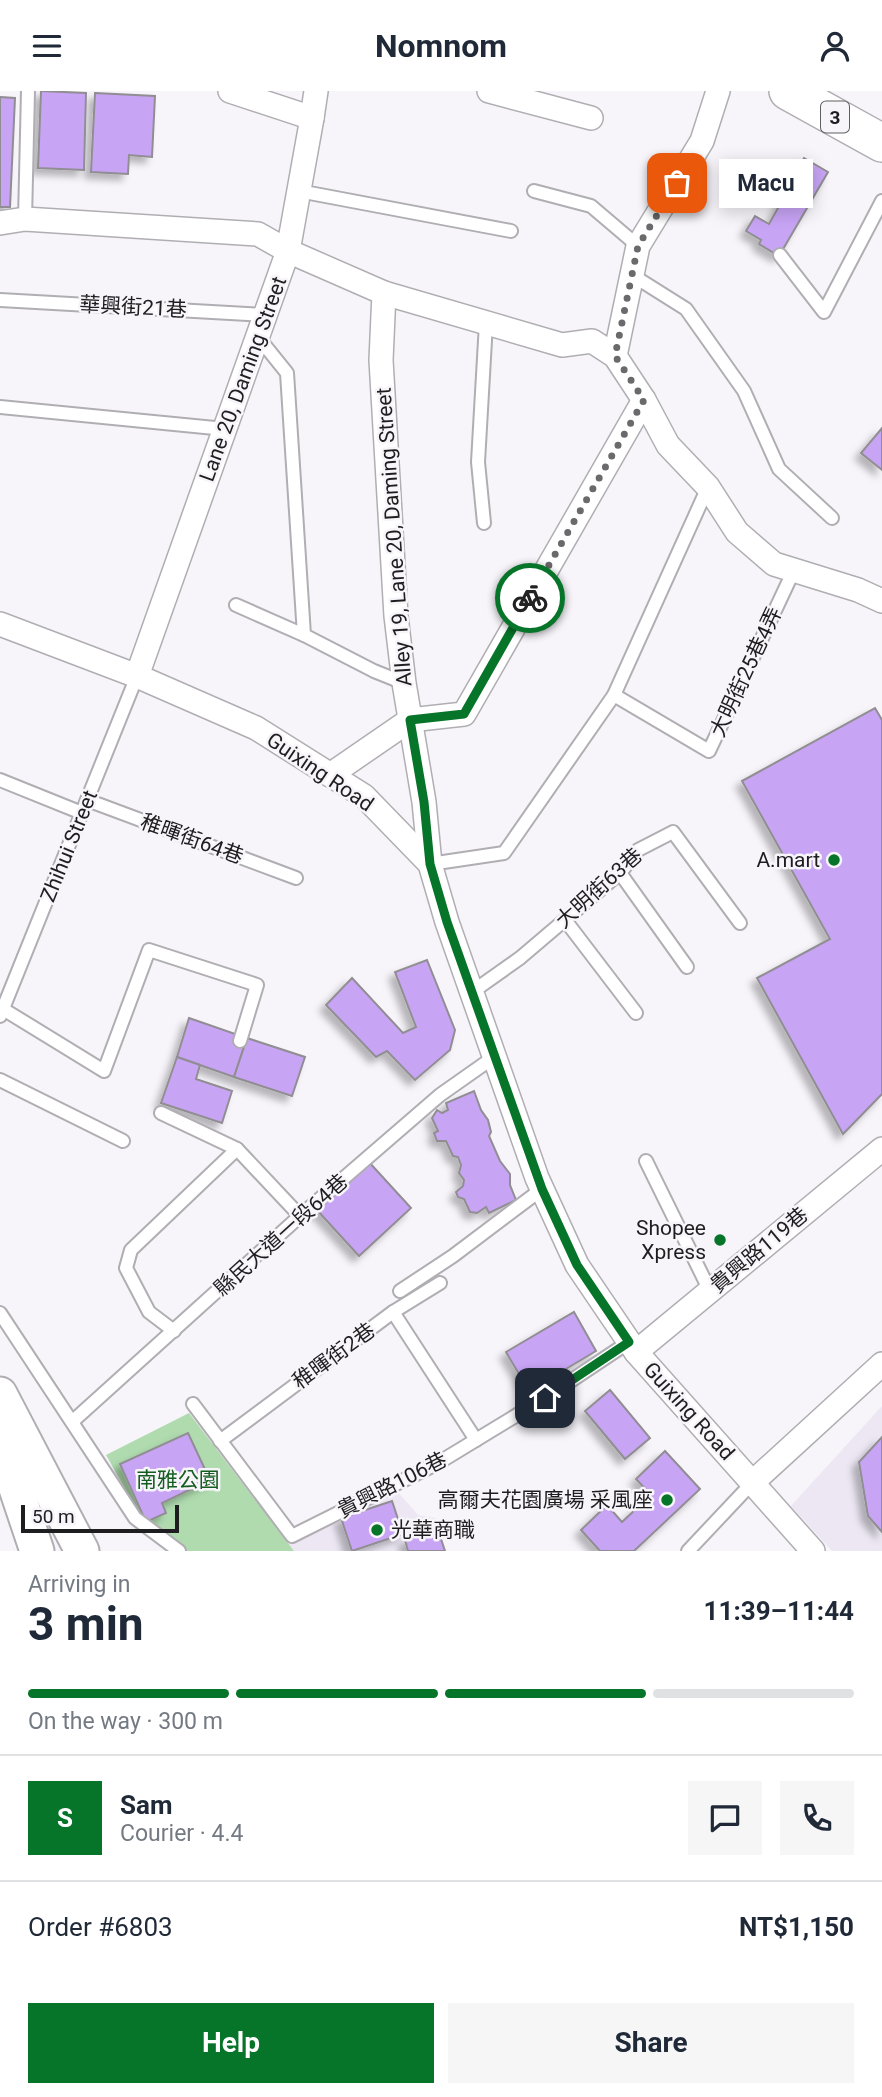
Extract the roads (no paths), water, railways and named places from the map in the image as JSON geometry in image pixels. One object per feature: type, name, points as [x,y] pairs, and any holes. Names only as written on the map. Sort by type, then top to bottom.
[{"type":"main road","name":"3","points":[[788,91],[882,143]]},
{"type":"main road","points":[[0,1394],[82,1551]]},
{"type":"main road","points":[[0,1441],[36,1545]]},
{"type":"main road","points":[[0,1520],[36,1545],[65,1551]]},
{"type":"street","points":[[230,91],[312,118]]},
{"type":"street","points":[[0,223],[25,219],[258,234],[288,251],[316,91]]},
{"type":"street","points":[[489,91],[527,96],[591,118]]},
{"type":"street","points":[[718,91],[702,141],[638,246],[615,356],[644,400],[668,445],[708,487],[737,532],[774,564],[858,590],[882,601]]},
{"type":"street","name":"Lane 20, Daming Street","points":[[137,676],[288,251],[384,293],[562,345],[592,341],[615,356]]},
{"type":"street","name":"Alley 19, Lane 20, Daming Street","points":[[384,293],[381,360],[396,616],[424,802],[430,864]]},
{"type":"street","points":[[330,775],[410,720],[464,714],[644,400]]},
{"type":"street","name":"Guixing Road","points":[[0,624],[137,676],[256,728],[365,796],[430,864],[447,922],[542,1189],[577,1265],[633,1347],[813,1551]]},
{"type":"street","points":[[708,1286],[882,1134]]},
{"type":"street","name":"貴興路119巷","points":[[633,1347],[882,1149]]},
{"type":"street","points":[[753,1482],[882,1364]]},
{"type":"lane","points":[[25,219],[28,91]]},
{"type":"lane","points":[[299,191],[510,231]]},
{"type":"lane","points":[[534,191],[591,206],[638,246]]},
{"type":"lane","points":[[780,255],[824,312],[882,201]]},
{"type":"lane","points":[[632,275],[686,309],[744,391],[779,469],[832,518]]},
{"type":"lane","name":"華興街21巷","points":[[0,300],[266,315]]},
{"type":"lane","points":[[484,523],[478,462],[486,323]]},
{"type":"lane","points":[[258,337],[287,373],[304,635]]},
{"type":"lane","points":[[0,407],[225,429]]},
{"type":"lane","points":[[430,864],[504,853],[614,695],[708,487]]},
{"type":"lane","name":"大明街25巷4弄","points":[[614,695],[709,751],[794,570]]},
{"type":"lane","points":[[236,605],[404,683]]},
{"type":"lane","name":"Zhihui Street","points":[[1,1013],[137,676]]},
{"type":"lane","name":"稚暉街64巷","points":[[0,780],[296,878]]},
{"type":"lane","name":"大明街63巷","points":[[472,992],[520,958],[620,873],[638,850],[673,832],[740,923]]},
{"type":"lane","points":[[620,873],[687,967]]},
{"type":"lane","points":[[565,920],[636,1013]]},
{"type":"lane","points":[[1,1013],[104,1071],[149,950],[257,985],[240,1041]]},
{"type":"lane","name":"縣民大道一段64巷","points":[[73,1421],[440,1094],[494,1057]]},
{"type":"lane","points":[[0,1080],[123,1141]]},
{"type":"lane","points":[[161,1113],[237,1149],[300,1216]]},
{"type":"lane","points":[[174,1331],[149,1312],[126,1268],[131,1250],[237,1149]]},
{"type":"lane","points":[[646,1161],[708,1286]]},
{"type":"lane","points":[[400,1291],[453,1257],[542,1189]]},
{"type":"lane","points":[[393,1313],[440,1283]]},
{"type":"lane","points":[[0,1313],[135,1518],[179,1551]]},
{"type":"lane","name":"稚暉街2巷","points":[[219,1441],[393,1313],[476,1440]]},
{"type":"lane","name":"貴興路106巷","points":[[193,1404],[292,1537],[438,1463],[633,1347]]},
{"type":"lane","points":[[688,1551],[753,1482]]},
{"type":"place","name":"Macu","points":[[677,183]]},
{"type":"place","name":"A.mart","points":[[834,860]]},
{"type":"place","name":"Shopee Xpress","points":[[720,1240]]},
{"type":"place","name":"高爾夫花園廣場 采風座","points":[[667,1500]]},
{"type":"place","name":"光華商職","points":[[377,1530]]},
{"type":"park label","name":"南雅公園","points":[[178,1480]]}]
